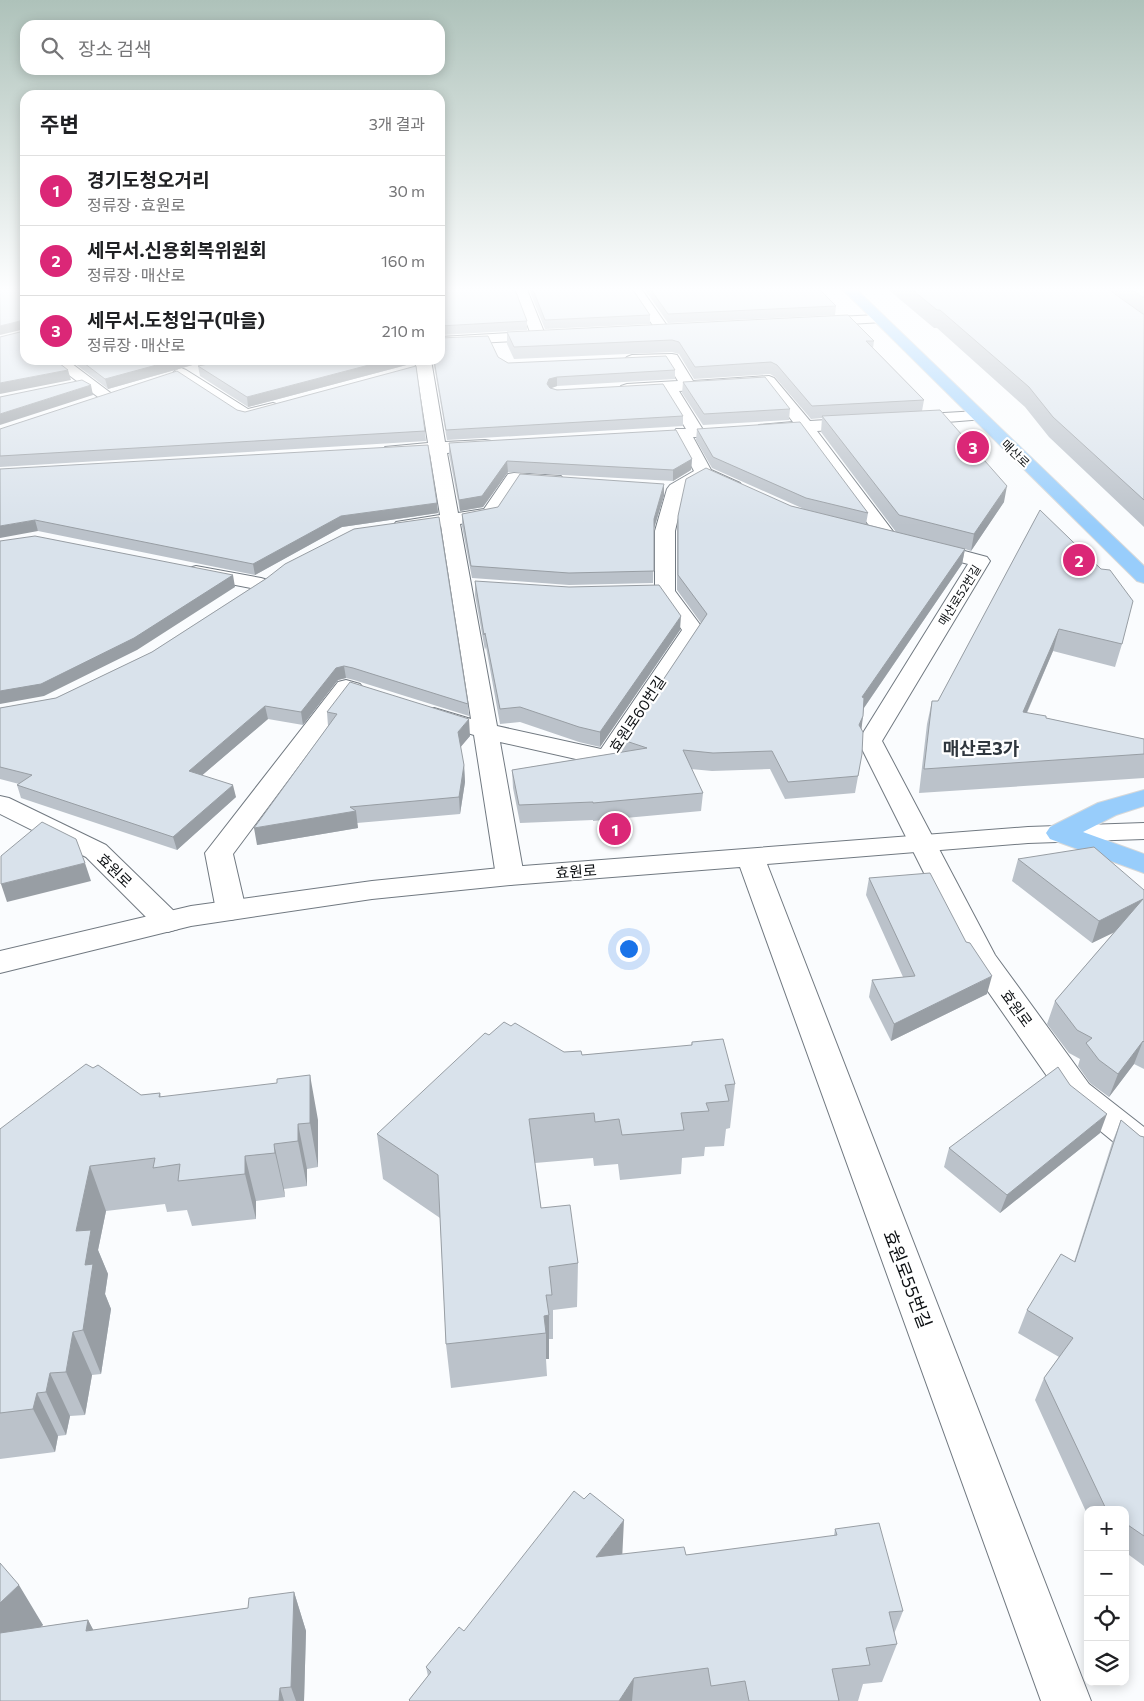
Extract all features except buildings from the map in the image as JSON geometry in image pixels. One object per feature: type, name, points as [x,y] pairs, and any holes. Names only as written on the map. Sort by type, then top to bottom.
[{"type":"main road","name":"매산로","points":[[927,366],[1144,577]]},
{"type":"main road","points":[[1060,833],[1107,809],[1144,798]]},
{"type":"main road","points":[[1060,833],[1144,864]]},
{"type":"street","points":[[66,366],[108,397]]},
{"type":"street","points":[[405,373],[419,366]]},
{"type":"street","points":[[424,366],[450,520],[471,586],[485,731],[510,876]]},
{"type":"street","points":[[677,366],[688,386]]},
{"type":"street","points":[[200,370],[174,375],[246,415],[292,404]]},
{"type":"street","points":[[613,390],[769,382],[805,426],[888,538]]},
{"type":"street","points":[[69,387],[88,383]]},
{"type":"street","points":[[669,387],[681,434],[704,473],[755,496]]},
{"type":"street","points":[[89,403],[125,391]]},
{"type":"street","points":[[892,421],[978,416]]},
{"type":"street","points":[[746,430],[872,422]]},
{"type":"street","points":[[681,434],[717,432]]},
{"type":"street","points":[[378,451],[496,444]]},
{"type":"street","name":"효원로60번길","points":[[485,731],[607,758],[693,630],[656,591],[665,532],[666,488],[704,473]]},
{"type":"street","points":[[386,528],[490,514],[514,478],[571,482]]},
{"type":"street","name":"매산로52번길","points":[[861,531],[980,561],[870,741],[922,844]]},
{"type":"street","points":[[177,568],[261,584]]},
{"type":"street","points":[[236,600],[279,570]]},
{"type":"street","points":[[231,910],[219,853],[346,688],[374,696]]},
{"type":"street","points":[[411,708],[485,731]]},
{"type":"street","name":"효원로","points":[[0,804],[96,851],[168,922]]},
{"type":"street","name":"효원로","points":[[7,955],[231,910],[372,890],[510,876],[1060,833],[1144,831]]},
{"type":"street","name":"효원로","points":[[922,844],[982,960],[1077,1093],[1144,1147]]},
{"type":"street","name":"효원로55번길","points":[[750,857],[1066,1701]]},
{"type":"place","name":"세무서.도청입구(마을)","points":[[973,447]]},
{"type":"place","name":"세무서.신용회복위원회","points":[[1079,560]]},
{"type":"place","name":"경기도청오거리","points":[[615,829]]},
{"type":"district","name":"매산로3가","points":[[981,748]]}]
